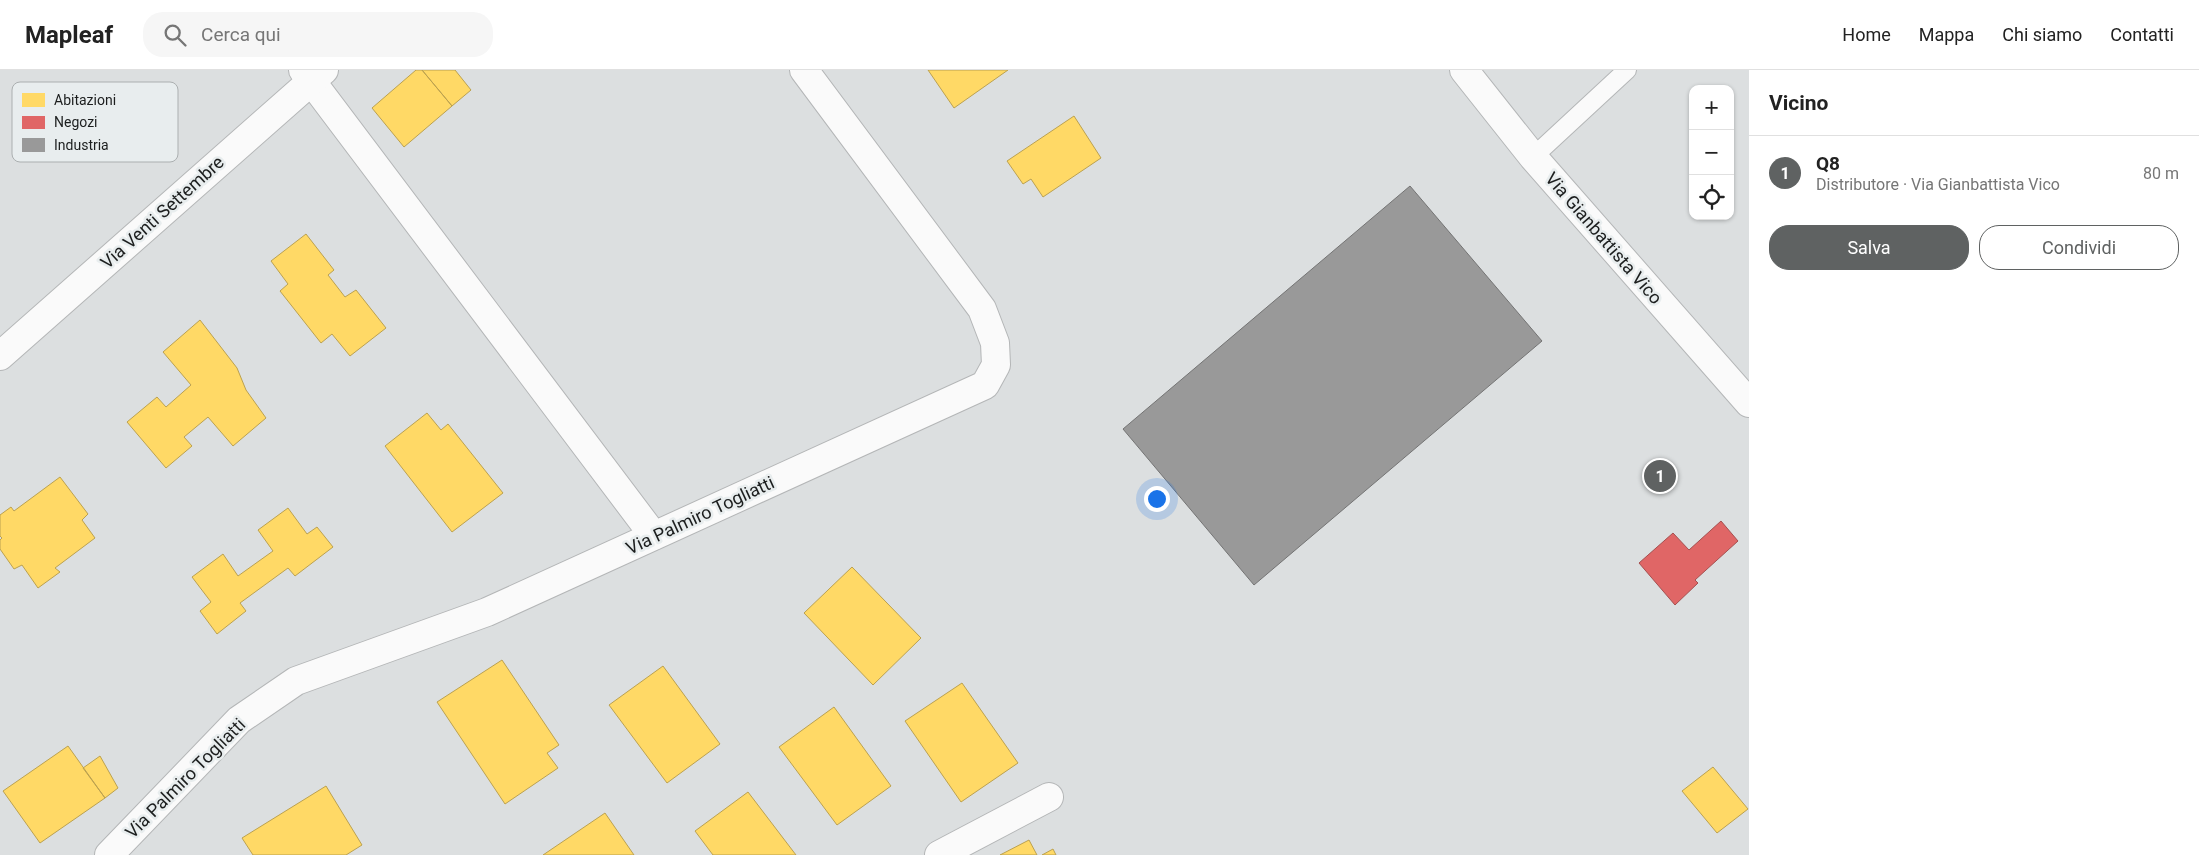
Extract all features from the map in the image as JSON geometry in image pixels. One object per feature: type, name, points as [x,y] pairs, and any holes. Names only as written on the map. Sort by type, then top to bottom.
[{"type":"street","name":"Via Palmiro Togliatti","points":[[109,855],[239,720],[296,681],[487,612],[985,385],[996,365],[995,342],[982,309],[804,70]]},
{"type":"street","name":"Via Gianbattista Vico","points":[[1464,70],[1533,157],[1749,403]]},
{"type":"street","points":[[312,73],[654,536]]},
{"type":"street","name":"Via Venti Settembre","points":[[0,356],[312,73]]},
{"type":"street","points":[[939,855],[1049,797]]},
{"type":"lane","points":[[1533,157],[1627,70]]},
{"type":"building: Abitazioni","points":[[416,70],[422,70],[452,106],[404,147],[372,108]]},
{"type":"building: Abitazioni","points":[[422,70],[455,70],[471,90],[452,106]]},
{"type":"building: Abitazioni","points":[[928,70],[1008,70],[954,108]]},
{"type":"building: Abitazioni","points":[[1074,116],[1101,158],[1043,197],[1031,179],[1023,184],[1007,161]]},
{"type":"building: Abitazioni","points":[[306,234],[334,270],[328,275],[345,297],[356,290],[386,328],[350,356],[332,334],[321,343],[280,291],[288,284],[271,261]]},
{"type":"building: Abitazioni","points":[[200,320],[237,368],[246,390],[266,418],[233,446],[208,417],[184,437],[192,446],[166,468],[127,422],[157,397],[166,407],[191,385],[163,352]]},
{"type":"building: Abitazioni","points":[[427,413],[441,430],[448,424],[503,493],[452,532],[385,446]]},
{"type":"building: Abitazioni","points":[[60,477],[88,514],[82,520],[95,538],[55,568],[60,572],[38,588],[22,565],[14,569],[0,549],[0,540],[2,538],[0,536],[0,515],[11,507],[14,511]]},
{"type":"building: Abitazioni","points":[[288,508],[307,534],[317,527],[333,547],[295,576],[288,568],[240,603],[246,611],[217,634],[200,611],[211,602],[192,577],[223,554],[238,576],[273,551],[258,530]]},
{"type":"building: Abitazioni","points":[[852,567],[921,638],[873,685],[804,613]]},
{"type":"building: Abitazioni","points":[[502,660],[559,745],[547,753],[558,768],[505,804],[437,702]]},
{"type":"building: Abitazioni","points":[[663,666],[720,744],[667,783],[609,705]]},
{"type":"building: Abitazioni","points":[[962,683],[1018,763],[961,802],[905,721]]},
{"type":"building: Abitazioni","points":[[834,707],[891,786],[837,825],[779,747]]},
{"type":"building: Abitazioni","points":[[68,746],[105,798],[40,843],[3,791]]},
{"type":"building: Abitazioni","points":[[100,756],[118,788],[105,798],[83,768]]},
{"type":"building: Abitazioni","points":[[1713,767],[1748,809],[1717,833],[1682,791]]},
{"type":"building: Abitazioni","points":[[326,786],[362,845],[346,855],[253,855],[242,838]]},
{"type":"building: Abitazioni","points":[[748,792],[796,855],[713,855],[695,831]]},
{"type":"building: Abitazioni","points":[[605,813],[634,855],[543,855]]},
{"type":"building: Abitazioni","points":[[1029,840],[1037,855],[1000,855]]},
{"type":"building: Abitazioni","points":[[1053,849],[1056,855],[1042,855]]},
{"type":"building: Negozi","points":[[1721,521],[1738,541],[1695,580],[1698,583],[1675,605],[1639,563],[1673,533],[1689,550]]},
{"type":"building: Industria","points":[[1410,186],[1542,341],[1254,585],[1123,429]]},
{"type":"place","name":"Q8","points":[[1660,476]]}]
